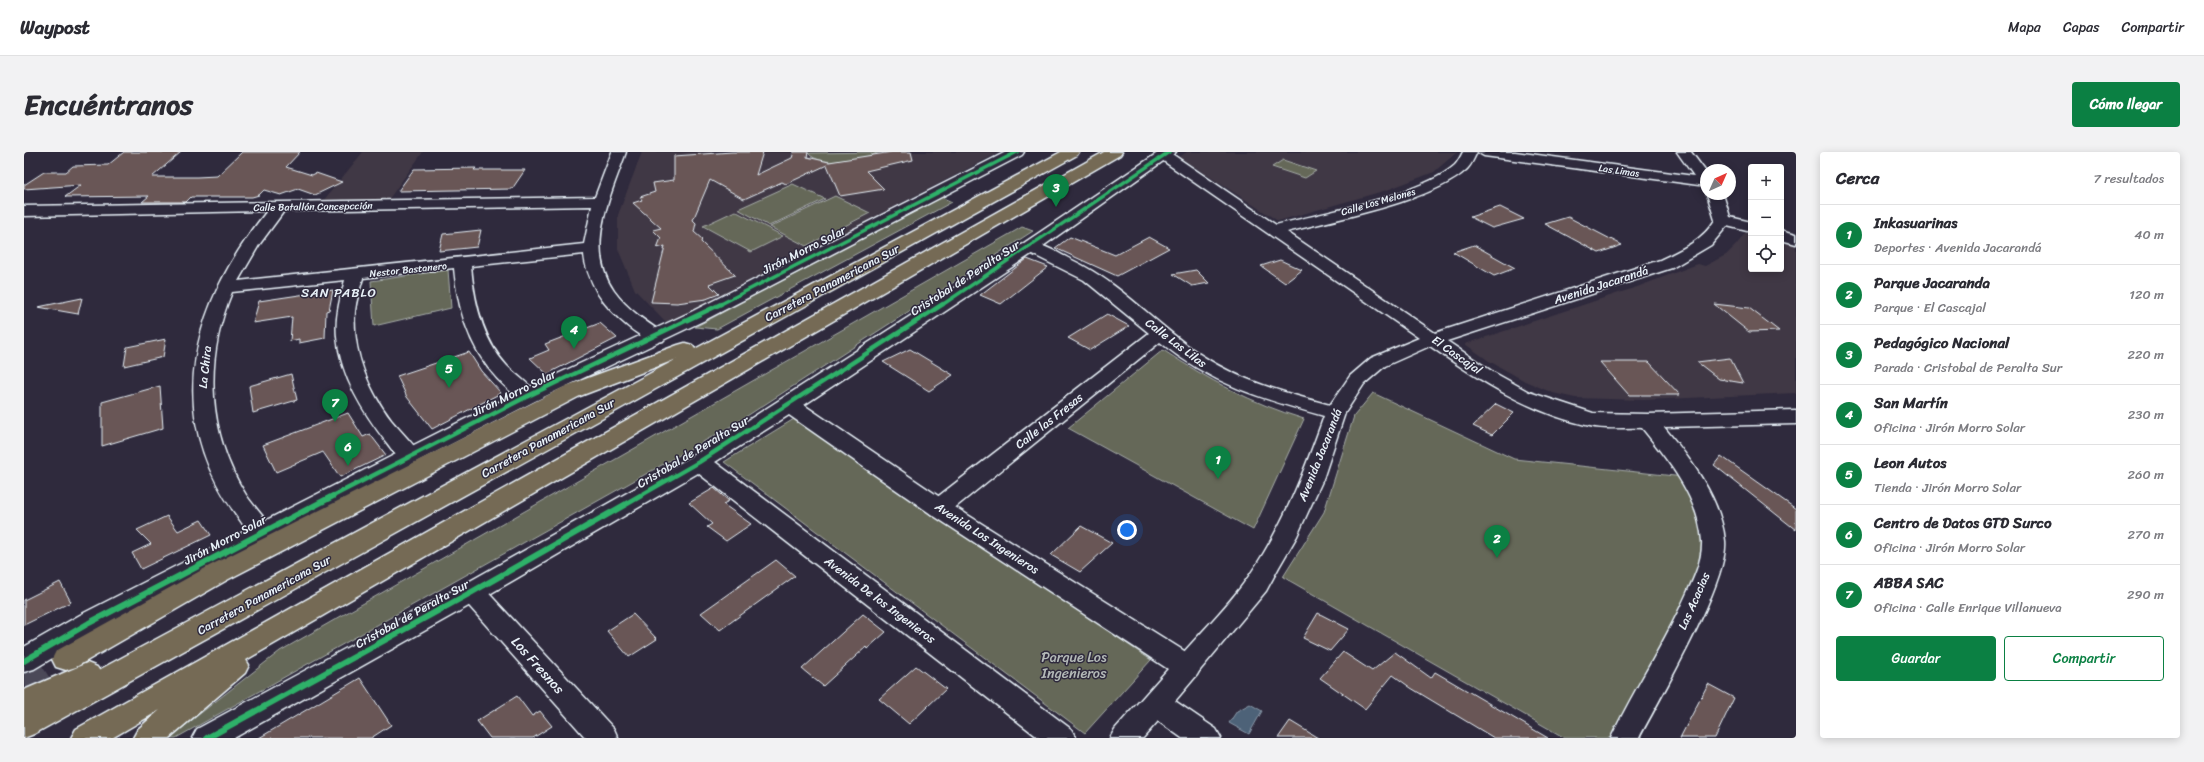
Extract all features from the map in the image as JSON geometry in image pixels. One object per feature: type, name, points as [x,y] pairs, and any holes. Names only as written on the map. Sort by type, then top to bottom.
[{"type":"highway","name":"Carretera Panamericana Sur","points":[[24,724],[237,610],[732,337],[1072,152]]},
{"type":"highway","name":"Carretera Panamericana Sur","points":[[86,738],[1115,152]]},
{"type":"highway","points":[[66,659],[218,573],[573,391],[659,360],[686,348],[732,337]]},
{"type":"highway","points":[[24,703],[237,610]]},
{"type":"highway","points":[[148,738],[278,629]]},
{"type":"street","points":[[619,152],[592,234],[590,248],[593,267],[600,284],[609,298],[624,314],[656,337]]},
{"type":"street","name":"Jirón Morro Solar","points":[[24,661],[89,623],[410,456],[528,396],[656,337],[1017,152]]},
{"type":"street","name":"Calle Los Melones","points":[[1275,230],[1404,196],[1442,180],[1461,167],[1470,152]]},
{"type":"street","name":"Las Limas","points":[[1484,152],[1700,181]]},
{"type":"street","points":[[1684,152],[1700,174]]},
{"type":"street","name":"El Cascajal","points":[[1166,154],[1486,376],[1522,396],[1559,410],[1592,420],[1648,421],[1796,417]]},
{"type":"street","name":"Cristobal de Peralta Sur","points":[[207,738],[472,592],[699,462],[789,405],[1030,247],[1166,154]]},
{"type":"street","points":[[1718,200],[1723,220],[1748,226]]},
{"type":"street","name":"Calle Batallón Concepcción","points":[[24,210],[602,201]]},
{"type":"street","name":"La Chira","points":[[262,532],[249,517],[219,466],[205,422],[202,381],[205,350],[214,317],[225,288],[252,241],[280,206]]},
{"type":"street","name":"Avenida Jacarandá","points":[[1130,736],[1155,703],[1257,584],[1285,536],[1312,479],[1335,413],[1357,380],[1378,362],[1410,347],[1666,264],[1697,249],[1716,234],[1723,220]]},
{"type":"street","points":[[1784,236],[1796,239]]},
{"type":"street","name":"Calle Las Lilas","points":[[1030,247],[1096,280],[1129,305],[1159,334],[1210,369],[1264,393],[1335,413]]},
{"type":"street","name":"Nestor Bastanero","points":[[225,288],[590,248]]},
{"type":"street","points":[[462,263],[464,293],[473,327],[492,359],[511,383],[528,396]]},
{"type":"street","points":[[355,274],[346,321],[346,341],[358,383],[374,412],[410,456]]},
{"type":"street","name":"Calle las Fresas","points":[[939,508],[1159,334]]},
{"type":"street","name":"Avenida Los Ingenieros","points":[[789,405],[939,508],[1187,667]]},
{"type":"street","name":"Las Acacias","points":[[1624,738],[1706,579],[1714,544],[1710,524],[1700,496],[1683,465],[1648,421]]},
{"type":"street","name":"Avenida De los Ingenieros","points":[[699,462],[1060,738]]},
{"type":"street","name":"Los Fresnos","points":[[472,592],[603,737]]},
{"type":"street","points":[[1155,703],[1206,738]]},
{"type":"shaded area","points":[[363,152],[423,152],[388,200],[323,201]]},
{"type":"shaded area","points":[[642,152],[1000,152],[668,324],[635,290],[618,249],[618,215]]},
{"type":"shaded area","points":[[1187,152],[1457,152],[1434,172],[1387,190],[1278,221],[1179,157]]},
{"type":"shaded area","points":[[1745,233],[1748,234],[1748,272],[1784,272],[1784,242],[1796,245],[1796,393],[1644,400],[1575,398],[1553,393],[1525,381],[1489,361],[1465,344],[1637,287],[1698,264],[1705,266],[1726,255]]},
{"type":"green space","points":[[880,152],[853,160],[832,162],[814,158],[808,153]]},
{"type":"green space","points":[[1283,160],[1316,171],[1305,178],[1272,167]]},
{"type":"green space","points":[[793,184],[825,199],[769,226],[738,209]]},
{"type":"green space","points":[[835,196],[870,213],[806,246],[770,227]]},
{"type":"green space","points":[[941,197],[952,202],[717,329],[695,327]]},
{"type":"green space","points":[[735,211],[783,236],[751,252],[703,226]]},
{"type":"green space","points":[[1022,227],[1033,231],[733,425],[176,738],[169,738],[280,651]]},
{"type":"green space","points":[[448,270],[451,308],[374,326],[371,281]]},
{"type":"green space","points":[[1163,350],[1231,390],[1266,406],[1304,419],[1253,530],[1068,428]]},
{"type":"green space","points":[[1373,393],[1514,459],[1684,477],[1697,497],[1703,538],[1692,598],[1610,738],[1565,738],[1283,577],[1324,512],[1354,416]]},
{"type":"green space","name":"Parque Los Ingenieros","points":[[794,419],[1151,660],[1085,733],[724,462]]},
{"type":"water","points":[[1250,704],[1262,711],[1249,734],[1229,723],[1237,711]]},
{"type":"building","points":[[124,152],[181,152],[152,177],[197,177],[217,176],[242,152],[300,152],[286,167],[312,175],[316,173],[342,182],[315,195],[298,189],[281,195],[264,190],[259,195],[252,197],[191,197],[186,202],[142,202],[149,196],[65,197],[81,185],[24,189],[24,185],[44,172],[66,172],[73,166],[108,165]]},
{"type":"building","points":[[732,152],[763,152],[756,175],[792,158],[794,152],[808,152],[807,157],[829,162],[892,152],[911,152],[913,160],[866,171],[884,189],[840,196],[827,165],[786,184],[782,182],[744,199],[710,180],[693,220],[696,223],[694,232],[702,239],[701,242],[735,275],[709,284],[719,294],[706,299],[677,303],[651,302],[665,246],[657,248],[661,238],[653,230],[661,228],[633,203],[642,200],[640,197],[655,192],[653,183],[674,180],[674,156]]},
{"type":"building","points":[[476,168],[474,170],[525,170],[512,189],[398,191],[414,169]]},
{"type":"building","points":[[1500,207],[1524,219],[1492,228],[1470,217]]},
{"type":"building","points":[[1568,217],[1622,245],[1599,253],[1545,224]]},
{"type":"building","points":[[481,230],[477,247],[439,251],[443,234]]},
{"type":"building","points":[[1070,237],[1115,255],[1149,237],[1169,248],[1117,276],[1055,248]]},
{"type":"building","points":[[1474,245],[1515,268],[1494,276],[1453,252]]},
{"type":"building","points":[[1027,259],[1048,267],[1001,304],[980,295]]},
{"type":"building","points":[[1280,260],[1302,270],[1285,283],[1261,266]]},
{"type":"building","points":[[1196,270],[1209,283],[1192,286],[1173,274]]},
{"type":"building","points":[[333,290],[329,310],[326,311],[325,338],[299,343],[299,339],[290,341],[292,317],[253,323],[259,301]]},
{"type":"building","points":[[82,298],[78,314],[38,307]]},
{"type":"building","points":[[1714,304],[1749,308],[1779,331],[1749,332]]},
{"type":"building","points":[[1107,314],[1129,326],[1090,350],[1068,338]]},
{"type":"building","points":[[600,323],[617,338],[547,374],[530,358],[549,350],[545,344]]},
{"type":"building","points":[[166,339],[163,357],[124,366],[127,347]]},
{"type":"building","points":[[910,349],[953,375],[929,391],[883,362]]},
{"type":"building","points":[[469,352],[481,371],[501,393],[432,429],[407,397],[397,376]]},
{"type":"building","points":[[1730,358],[1743,383],[1719,379],[1697,362]]},
{"type":"building","points":[[1600,362],[1649,362],[1680,395],[1629,395]]},
{"type":"building","points":[[291,374],[297,400],[253,413],[249,386]]},
{"type":"building","points":[[160,386],[163,428],[102,446],[102,402]]},
{"type":"building","points":[[1496,404],[1514,413],[1492,435],[1473,426]]},
{"type":"building","points":[[348,413],[363,437],[370,434],[386,455],[340,477],[323,452],[276,472],[263,445]]},
{"type":"building","points":[[1721,456],[1796,509],[1796,530],[1714,465]]},
{"type":"building","points":[[714,488],[729,501],[723,504],[751,524],[726,541],[707,527],[712,524],[689,503]]},
{"type":"building","points":[[167,516],[178,531],[201,520],[211,535],[141,569],[132,553],[151,544],[137,530]]},
{"type":"building","points":[[1081,526],[1112,543],[1080,572],[1051,555]]},
{"type":"building","points":[[776,560],[795,576],[720,630],[701,613]]},
{"type":"building","points":[[60,582],[71,602],[24,625],[24,600]]},
{"type":"building","points":[[1318,613],[1349,629],[1330,651],[1303,638]]},
{"type":"building","points":[[633,614],[657,639],[629,657],[607,631]]},
{"type":"building","points":[[863,614],[886,632],[867,649],[866,647],[823,686],[802,669]]},
{"type":"building","points":[[1343,652],[1372,671],[1395,652],[1431,678],[1435,672],[1548,738],[1494,738],[1411,688],[1393,675],[1365,709],[1320,678]]},
{"type":"building","points":[[916,666],[946,689],[909,724],[879,699]]},
{"type":"building","points":[[360,678],[391,725],[371,738],[259,738]]},
{"type":"building","points":[[1708,684],[1734,698],[1715,738],[1680,738]]},
{"type":"building","points":[[517,696],[532,716],[540,711],[552,726],[533,738],[490,738],[477,721]]},
{"type":"building","points":[[1290,721],[1318,738],[1278,738]]},
{"type":"tunnel","points":[[24,686],[66,659]]},
{"type":"cycle path","points":[[24,661],[89,623],[410,456],[528,396],[696,317],[1017,152]]},
{"type":"cycle path","points":[[207,738],[472,592],[699,462],[789,405],[1030,247],[1169,152]]},
{"type":"place","name":"Pedagógico Nacional","points":[[1056,207]]},
{"type":"place","name":"San Martín","points":[[574,349]]},
{"type":"place","name":"Leon Autos","points":[[449,388]]},
{"type":"place","name":"ABBA SAC","points":[[335,422]]},
{"type":"place","name":"Centro de Datos GTD Surco","points":[[348,466]]},
{"type":"place","name":"Inkasuarinas","points":[[1218,479]]},
{"type":"place","name":"Parque Jacaranda","points":[[1497,558]]},
{"type":"district","name":"SAN PABLO","points":[[339,292]]}]
